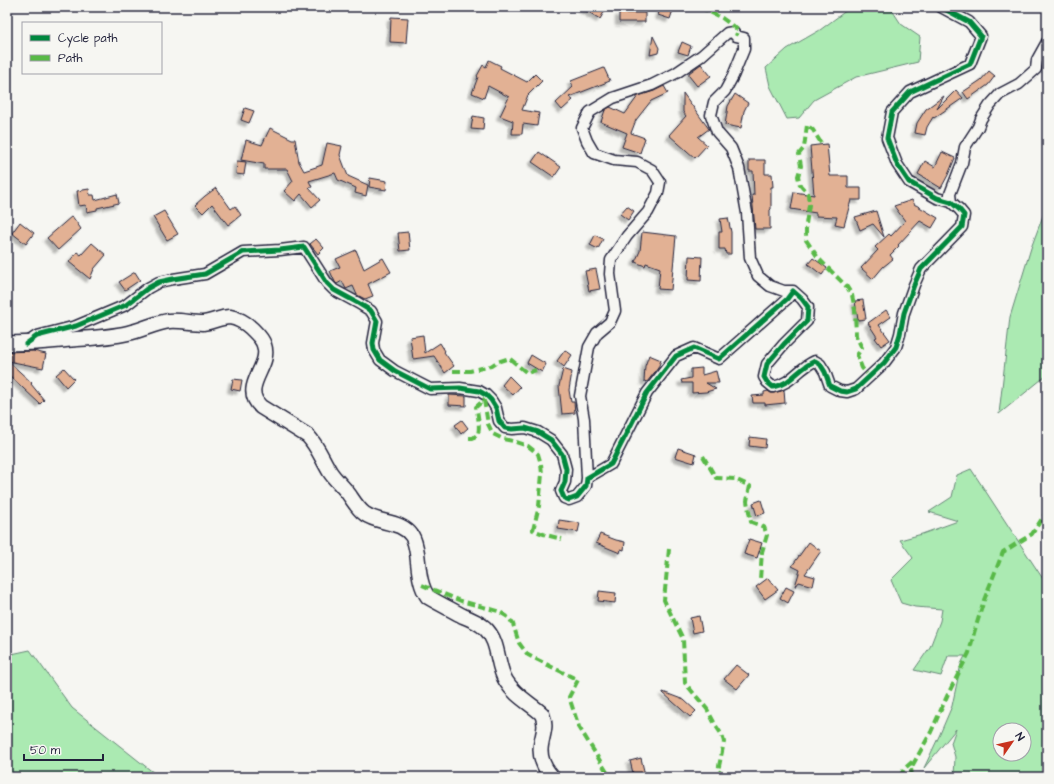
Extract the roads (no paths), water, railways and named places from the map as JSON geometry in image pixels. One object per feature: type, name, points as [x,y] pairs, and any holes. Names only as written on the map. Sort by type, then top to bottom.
[{"type":"main road","points":[[7,343],[26,344],[116,336],[139,331],[164,322],[204,323],[229,317],[237,319],[250,327],[260,337],[264,345],[265,354],[254,388],[253,396],[256,402],[261,407],[308,436],[314,442],[339,484],[365,514],[379,521],[407,530],[412,536],[415,544],[422,585],[428,597],[485,628],[494,643],[501,671],[506,681],[512,690],[542,714],[545,726],[540,746],[541,755],[544,765],[552,777]]},
{"type":"street","points":[[26,344],[36,336],[76,326],[126,305],[148,288],[159,282],[205,274],[243,252],[304,247],[327,283],[334,290],[358,302],[371,311],[377,321],[373,343],[374,350],[380,360],[394,371],[430,389],[460,388],[479,391],[491,400],[496,408],[499,421],[505,428],[512,430],[525,428],[538,432],[551,440],[562,454],[566,470],[565,482],[561,491],[564,498],[569,500],[577,497],[586,486],[587,478],[584,419],[580,396],[589,347],[597,333],[610,322],[615,311],[610,274],[611,260],[627,236],[648,212],[658,193],[660,182],[652,170],[637,162],[614,160],[594,152],[587,141],[582,128],[590,112],[613,98],[652,85],[676,73],[702,56],[727,33],[733,32],[736,36],[744,38],[744,49],[733,76],[725,91],[714,102],[711,115],[717,132],[731,148],[739,168],[747,213],[750,258],[758,276],[770,286],[784,291],[793,291],[808,307],[807,321],[767,364],[764,377],[773,387],[782,385],[793,378],[802,368],[814,361],[820,364],[825,372],[830,386],[840,391],[847,392],[856,389],[884,363],[896,347],[904,313],[921,269],[962,227],[964,215],[951,202],[937,198],[909,182],[896,164],[887,138],[892,112],[910,92],[970,64],[981,36],[969,22],[941,7]]},
{"type":"street","points":[[951,202],[950,194],[962,164],[965,147],[978,127],[981,119],[990,105],[1000,94],[1019,84],[1036,69],[1037,60],[1047,42]]},
{"type":"street","points":[[587,478],[611,464],[647,393],[676,356],[694,348],[719,359],[787,299],[793,291]]}]
